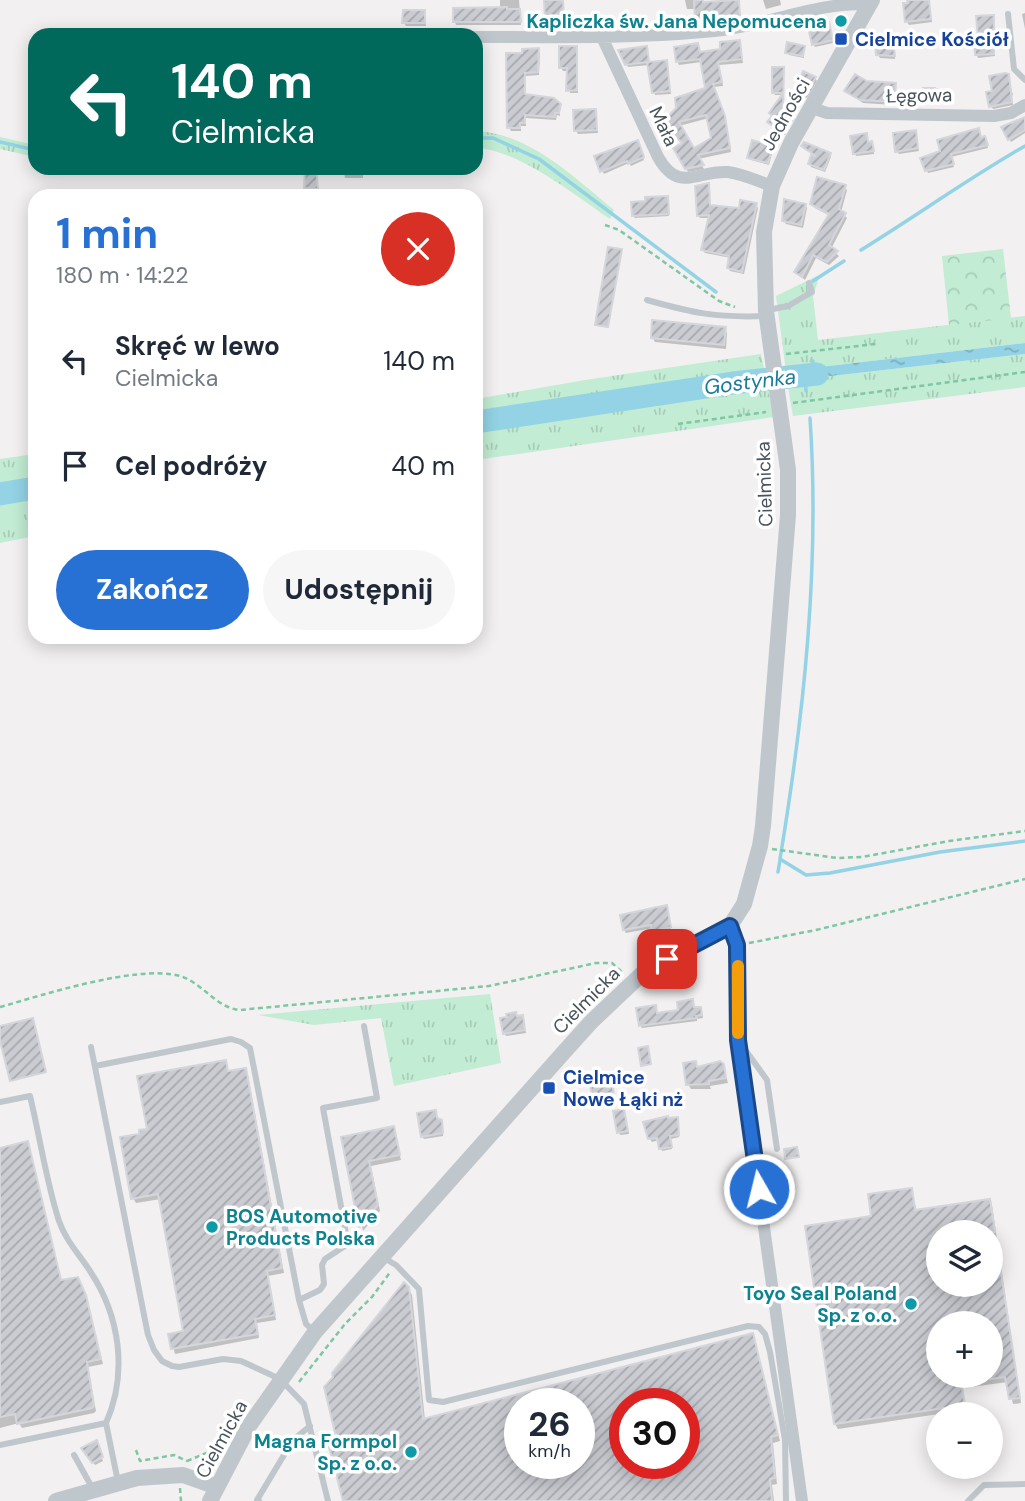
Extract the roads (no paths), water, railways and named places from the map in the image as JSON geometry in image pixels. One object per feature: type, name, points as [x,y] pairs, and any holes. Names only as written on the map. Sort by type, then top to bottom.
[{"type":"street","points":[[483,37],[726,29],[838,2],[871,2]]},
{"type":"street","name":"Jedności","points":[[763,257],[764,232],[772,187],[791,143],[871,2]]},
{"type":"street","name":"Mała","points":[[601,35],[658,158],[668,173],[687,178],[728,172],[772,187]]},
{"type":"street","name":"Łęgowa","points":[[812,108],[839,114],[994,116],[1011,113],[1025,105]]},
{"type":"street","name":"Cielmicka","points":[[214,1494],[236,1450],[280,1380],[315,1332],[592,1021],[646,970],[730,926],[744,904],[763,825],[788,515],[788,470],[779,404],[780,356],[766,313],[763,257]]},
{"type":"street","points":[[730,926],[737,945],[738,1040],[802,1501]]},
{"type":"street","points":[[56,1501],[137,1478],[183,1475],[214,1494]]},
{"type":"lane","points":[[1008,14],[1014,69],[1025,80]]},
{"type":"lane","points":[[648,300],[694,313],[726,317],[766,313],[788,306],[812,292],[809,282]]},
{"type":"lane","points":[[299,1300],[320,1290],[324,1284],[322,1265],[325,1259],[345,1246],[347,1239],[323,1108],[377,1098],[364,1026]]},
{"type":"lane","points":[[95,1066],[231,1039],[250,1048],[299,1300],[306,1324],[315,1332]]},
{"type":"lane","points":[[738,1040],[767,1080],[777,1149]]},
{"type":"lane","points":[[91,1047],[148,1335],[154,1350],[162,1361],[172,1366],[223,1359],[241,1361],[280,1380],[304,1404],[328,1501]]},
{"type":"lane","points":[[0,1102],[30,1096],[60,1221],[69,1243],[90,1271],[109,1305],[116,1334],[118,1370],[116,1393],[106,1423],[118,1483]]},
{"type":"lane","points":[[382,1257],[396,1265],[419,1289],[429,1400],[443,1402],[748,1325],[759,1327],[765,1334],[770,1352],[785,1440],[786,1501]]},
{"type":"lane","points":[[0,1445],[106,1423]]},
{"type":"lane","points":[[259,1501],[257,1500],[293,1440],[310,1426]]},
{"type":"lane","points":[[74,1455],[94,1491]]},
{"type":"lane","points":[[968,1501],[984,1485],[1025,1483]]},
{"type":"water","points":[[1025,343],[1025,354],[787,381],[786,371]]},
{"type":"waterway","points":[[483,138],[493,138],[539,159],[716,292]]},
{"type":"waterway","points":[[0,142],[28,148]]},
{"type":"waterway","points":[[861,250],[1025,146]]},
{"type":"waterway","points":[[813,281],[844,261]]},
{"type":"waterway","points":[[812,373],[813,361]]},
{"type":"waterway","name":"Gostynka","points":[[483,421],[733,383],[817,374]]},
{"type":"waterway","points":[[805,375],[806,391]]},
{"type":"waterway","points":[[810,418],[813,529],[808,639],[803,695],[780,859],[806,875],[940,852],[1025,841]]},
{"type":"waterway","name":"Gostynka","points":[[0,494],[28,489]]},
{"type":"waterway","points":[[778,872],[780,860]]},
{"type":"place","name":"Kapliczka św. Jana Nepomucena","points":[[841,21]]},
{"type":"place","name":"Cielmice Kościół","points":[[841,39]]},
{"type":"place","name":"Cielmice Nowe Łąki nż","points":[[549,1088]]},
{"type":"place","name":"BOS Automotive Products Polska","points":[[212,1227]]},
{"type":"place","name":"Toyo Seal Poland Sp. z o.o.","points":[[911,1304]]},
{"type":"place","name":"Magna Formpol Sp. z o.o.","points":[[411,1452]]}]
